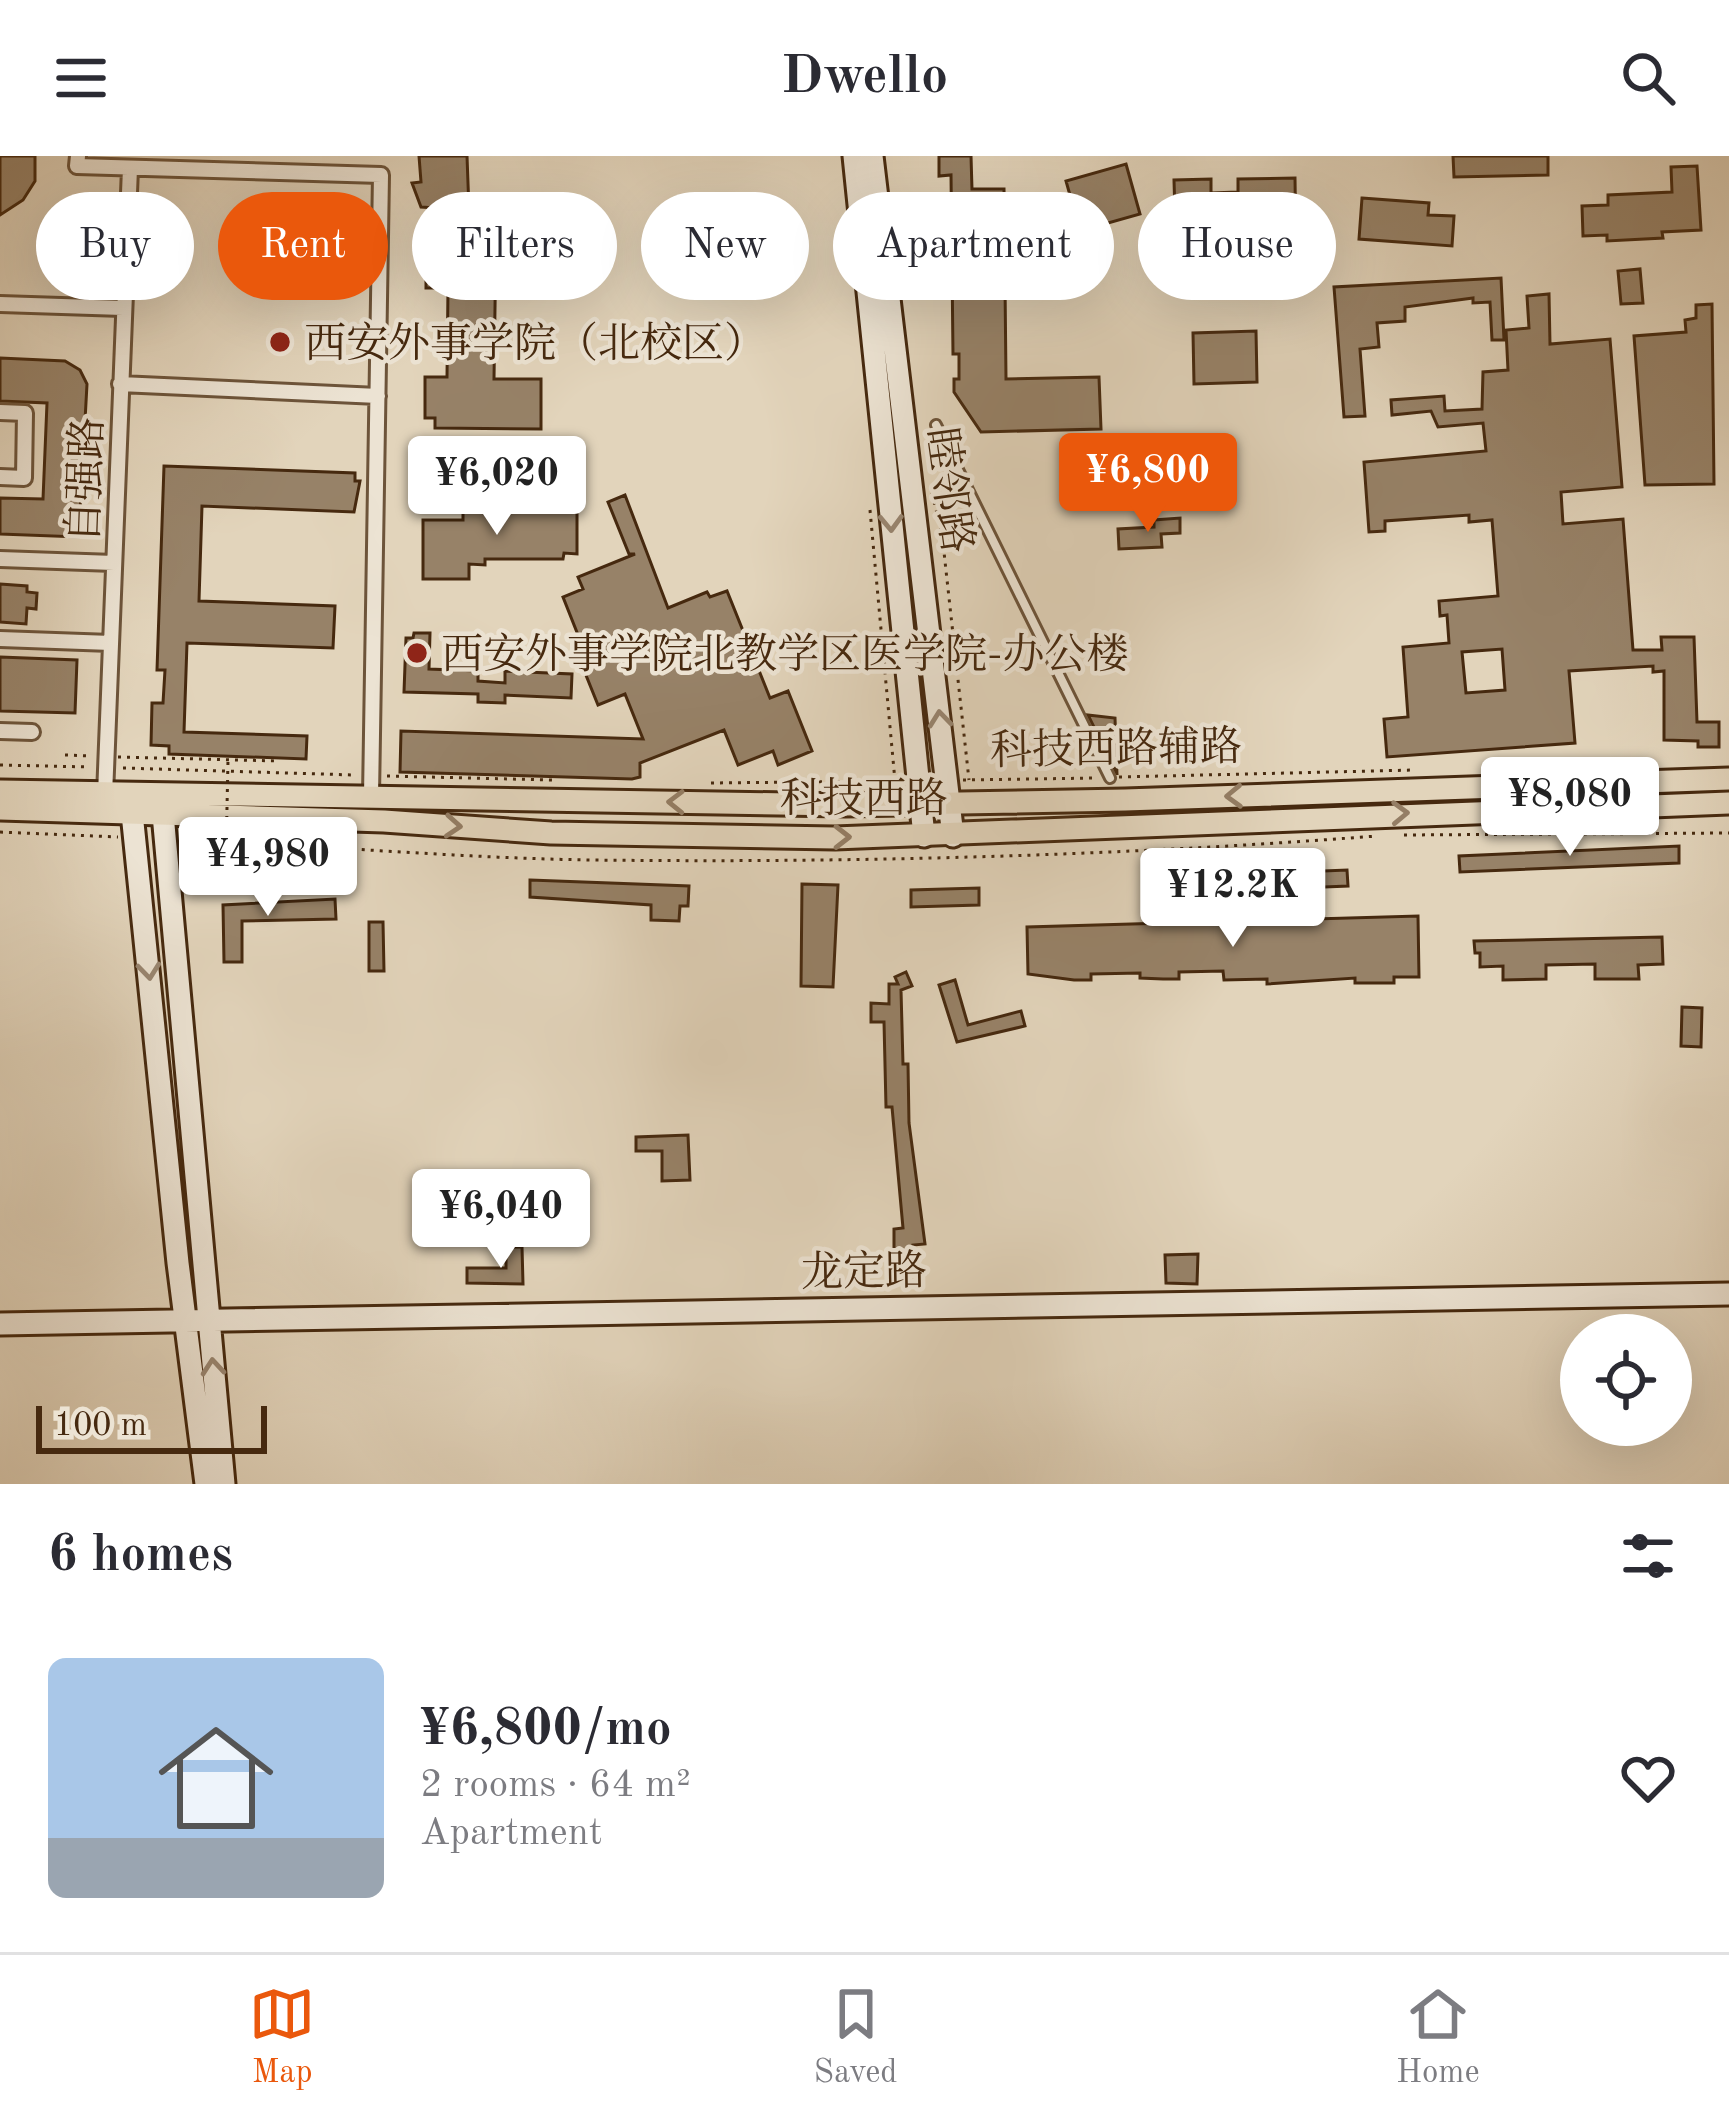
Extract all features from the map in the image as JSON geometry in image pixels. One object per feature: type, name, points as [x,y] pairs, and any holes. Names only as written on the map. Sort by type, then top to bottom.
[{"type":"main road","name":"科技西路","points":[[0,791],[105,795],[371,786],[948,792],[1729,778]]},
{"type":"main road","name":"科技西路","points":[[0,809],[384,821],[551,833],[952,836],[1388,813],[1729,802]]},
{"type":"street","points":[[78,156],[77,166],[381,176],[371,786]]},
{"type":"street","name":"睦邻路","points":[[854,156],[924,836]]},
{"type":"street","name":"睦邻路","points":[[872,156],[952,836]]},
{"type":"street","name":"自强路","points":[[105,795],[130,168]]},
{"type":"street","points":[[0,304],[123,308]]},
{"type":"street","points":[[120,384],[378,396]]},
{"type":"street","points":[[0,412],[25,413],[24,478],[0,477]]},
{"type":"street","points":[[0,559],[114,563]]},
{"type":"street","points":[[0,639],[111,643]]},
{"type":"street","points":[[0,731],[32,732]]},
{"type":"street","points":[[132,813],[178,1263],[198,1320],[224,1484]]},
{"type":"street","points":[[164,814],[206,1484]]},
{"type":"street","name":"龙定路","points":[[0,1324],[1729,1294]]},
{"type":"lane","points":[[936,425],[1110,778]]},
{"type":"path","points":[[65,755],[371,786],[553,780]]},
{"type":"path","points":[[228,760],[226,855],[284,856]]},
{"type":"path","points":[[0,764],[278,761]]},
{"type":"path","name":"科技西路辅路","points":[[948,792],[1110,778],[1433,770]]},
{"type":"path","points":[[711,783],[919,792]]},
{"type":"building","points":[[0,156],[35,156],[35,181],[23,200],[0,215]]},
{"type":"building","points":[[419,156],[467,156],[468,192],[415,192],[412,183],[421,182]]},
{"type":"building","points":[[939,156],[971,156],[972,189],[1004,192],[951,192],[951,175],[939,176]]},
{"type":"building","points":[[1453,156],[1548,156],[1548,175],[1454,177]]},
{"type":"building","points":[[1126,164],[1138,215],[1114,221],[1114,192],[1069,192],[1066,181]]},
{"type":"building","points":[[1697,166],[1701,230],[1607,241],[1607,235],[1583,236],[1582,206],[1608,205],[1608,195],[1672,192],[1671,167]]},
{"type":"building","points":[[1295,178],[1295,192],[1238,192],[1238,179]]},
{"type":"building","points":[[1211,179],[1211,192],[1174,192],[1174,180]]},
{"type":"building","points":[[1362,198],[1429,203],[1428,215],[1454,216],[1452,246],[1359,239]]},
{"type":"building","points":[[1640,269],[1643,303],[1621,304],[1618,271]]},
{"type":"building","points":[[1501,278],[1504,340],[1492,340],[1490,302],[1473,303],[1473,298],[1405,307],[1405,321],[1377,323],[1379,347],[1360,349],[1365,416],[1344,417],[1336,287]]},
{"type":"building","points":[[1549,294],[1550,344],[1610,339],[1622,487],[1561,492],[1563,524],[1623,519],[1633,650],[1662,650],[1661,637],[1694,637],[1697,722],[1719,722],[1719,747],[1664,740],[1664,671],[1653,672],[1653,666],[1569,671],[1575,743],[1387,757],[1384,719],[1408,717],[1403,647],[1449,643],[1447,615],[1440,616],[1439,601],[1498,596],[1492,520],[1469,522],[1469,515],[1385,521],[1385,531],[1369,532],[1364,462],[1486,451],[1483,423],[1438,427],[1431,411],[1392,415],[1391,400],[1444,396],[1445,411],[1482,409],[1483,372],[1508,370],[1506,330],[1529,328],[1527,296]],"holes":[[[1502,649],[1505,690],[1466,693],[1462,652]]]},
{"type":"building","points":[[448,300],[495,300],[494,379],[541,379],[541,429],[435,428],[435,418],[425,418],[425,377],[447,377]]},
{"type":"building","points":[[952,300],[1005,300],[1006,379],[1099,377],[1101,429],[981,432],[954,392],[959,354],[953,354]]},
{"type":"building","points":[[1712,304],[1714,484],[1645,485],[1634,336],[1686,332],[1685,320],[1696,318],[1696,305]]},
{"type":"building","points":[[1256,331],[1257,382],[1194,384],[1193,333]]},
{"type":"building","points":[[0,358],[65,361],[80,370],[87,384],[80,512],[89,513],[89,529],[80,529],[79,537],[0,534],[0,498],[43,499],[47,403],[0,401]]},
{"type":"building","points":[[164,466],[355,473],[355,481],[360,481],[354,512],[202,506],[199,601],[335,606],[333,648],[187,643],[184,732],[307,736],[306,759],[169,754],[169,746],[151,745],[152,703],[163,703],[165,670],[157,670]]},
{"type":"building","points":[[625,495],[668,608],[707,592],[710,597],[727,591],[770,698],[788,691],[812,751],[778,765],[773,751],[738,765],[724,730],[640,763],[640,777],[632,779],[400,772],[401,731],[643,739],[625,694],[598,705],[571,638],[578,635],[563,597],[583,589],[578,577],[635,554],[629,554],[608,502]]},
{"type":"building","points":[[474,503],[577,508],[577,554],[564,553],[563,559],[485,559],[485,565],[469,564],[469,579],[423,579],[423,520],[463,520],[463,513]]},
{"type":"building","points":[[1180,518],[1180,533],[1161,534],[1162,547],[1119,549],[1118,529],[1154,527],[1154,520]]},
{"type":"building","points":[[0,584],[27,586],[27,592],[37,593],[36,609],[27,608],[26,624],[0,622]]},
{"type":"building","name":"西安外事学院北教学区医学院-办公楼","points":[[414,633],[430,633],[429,669],[478,671],[478,681],[505,683],[505,671],[572,674],[571,698],[505,695],[505,703],[478,702],[478,694],[404,692],[406,638],[413,638]]},
{"type":"building","points":[[0,657],[77,660],[75,713],[0,711]]},
{"type":"building","points":[[1088,715],[1115,718],[1117,774]]},
{"type":"building","points":[[1679,846],[1679,863],[1460,872],[1459,856]]},
{"type":"building","points":[[1347,870],[1348,886],[1300,888],[1299,872]]},
{"type":"building","points":[[1229,874],[1229,890],[1172,892],[1172,877]]},
{"type":"building","points":[[530,880],[689,886],[688,906],[680,906],[679,921],[651,920],[651,905],[530,897]]},
{"type":"building","points":[[802,884],[838,885],[833,987],[801,986]]},
{"type":"building","points":[[979,888],[979,905],[911,907],[911,890]]},
{"type":"building","points":[[335,899],[336,919],[242,921],[242,962],[224,962],[223,905]]},
{"type":"building","points":[[1418,916],[1419,977],[1394,977],[1394,983],[1355,983],[1355,978],[1267,984],[1267,979],[1224,980],[1223,971],[1179,972],[1179,979],[1140,978],[1140,973],[1091,974],[1091,980],[1028,974],[1027,927]]},
{"type":"building","points":[[369,922],[383,922],[384,971],[369,971]]},
{"type":"building","points":[[1662,937],[1663,964],[1638,965],[1639,979],[1595,979],[1595,964],[1546,965],[1546,979],[1503,980],[1503,966],[1480,967],[1474,941]]},
{"type":"building","points":[[906,972],[912,986],[901,990],[903,1064],[908,1064],[909,1123],[925,1244],[913,1245],[914,1254],[908,1254],[901,1267],[888,1260],[894,1250],[894,1229],[903,1228],[892,1107],[886,1107],[884,1022],[871,1022],[871,1003],[889,1004],[889,984],[898,984],[895,977]]},
{"type":"building","points":[[955,980],[968,1025],[1021,1011],[1025,1026],[957,1042],[939,985]]},
{"type":"building","points":[[1682,1007],[1702,1008],[1701,1047],[1681,1046]]},
{"type":"building","points":[[688,1135],[690,1180],[662,1181],[662,1151],[636,1151],[636,1137]]},
{"type":"building","points":[[506,1247],[522,1247],[523,1284],[467,1283],[467,1268],[506,1268]]},
{"type":"building","points":[[1198,1254],[1197,1284],[1166,1283],[1165,1255]]},
{"type":"place","name":"西安外事学院（北校区）","points":[[280,342]]},
{"type":"place","name":"西安外事学院北教学区医学院-办公楼","points":[[417,653]]}]
